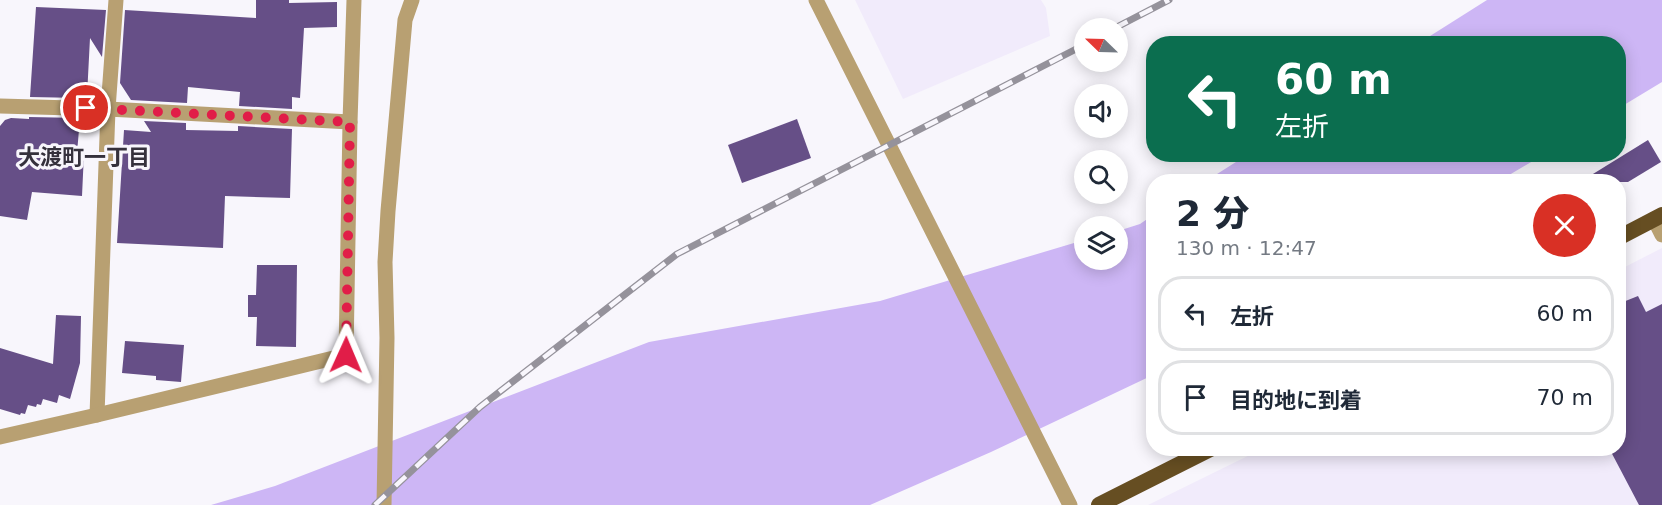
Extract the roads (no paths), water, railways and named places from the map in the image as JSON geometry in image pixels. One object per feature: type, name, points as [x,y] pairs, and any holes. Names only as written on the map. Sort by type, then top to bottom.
[{"type":"highway","points":[[1626,234],[1658,217]]},
{"type":"highway","points":[[1099,505],[1196,456]]},
{"type":"street","points":[[97,415],[108,109],[116,0]]},
{"type":"street","points":[[0,437],[346,355],[354,0]]},
{"type":"street","points":[[384,505],[387,338],[385,262],[405,20],[412,0]]},
{"type":"street","points":[[816,0],[1070,505]]},
{"type":"street","points":[[0,106],[108,109],[350,122]]},
{"type":"street","points":[[1658,217],[1662,235]]},
{"type":"railway","points":[[1128,21],[1169,0]]},
{"type":"railway","points":[[375,505],[480,407],[677,254],[1074,50]]},
{"type":"district","name":"大渡町一丁目","points":[[84,157]]}]
